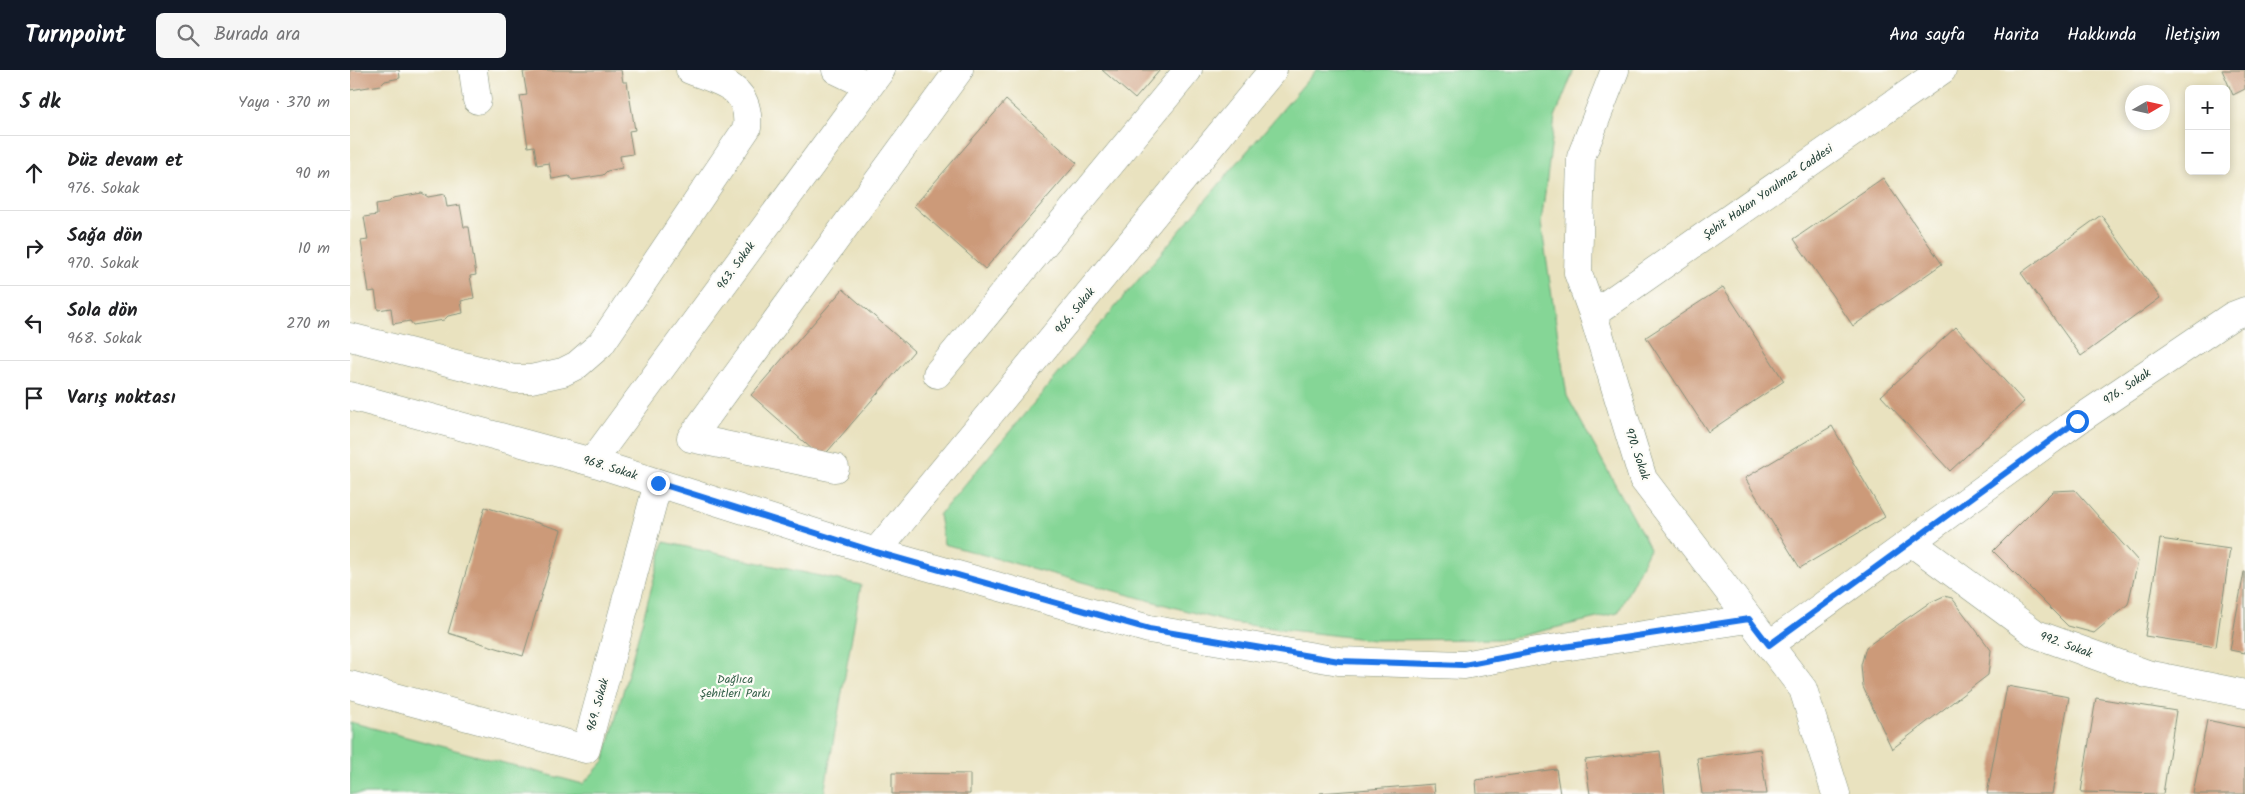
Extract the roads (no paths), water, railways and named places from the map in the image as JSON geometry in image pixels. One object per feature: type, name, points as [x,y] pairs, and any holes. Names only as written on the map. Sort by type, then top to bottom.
[{"type":"street","points":[[473,70],[477,100]]},
{"type":"street","points":[[350,337],[514,379],[547,377],[577,364],[590,355],[601,344],[747,128],[748,117],[745,104],[733,87],[690,70]]},
{"type":"street","points":[[836,70],[875,78]]},
{"type":"street","points":[[835,468],[691,438],[959,70]]},
{"type":"street","points":[[937,374],[1188,70]]},
{"type":"street","name":"966. Sokak","points":[[876,552],[1274,70]]},
{"type":"street","name":"970. Sokak","points":[[1615,70],[1581,157],[1578,274],[1593,314],[1643,479],[1803,689],[1836,794]]},
{"type":"street","name":"Şehit Hakan Yorulmaz Caddesi","points":[[1593,314],[1942,70]]},
{"type":"street","name":"963. Sokak","points":[[592,462],[875,78]]},
{"type":"street","name":"976. Sokak","points":[[1769,645],[2077,421],[2241,316]]},
{"type":"street","name":"968. Sokak","points":[[350,396],[592,462],[876,552],[1149,629],[1339,661],[1464,665],[1537,651],[1749,619]]},
{"type":"street","name":"969. Sokak","points":[[350,685],[586,749],[658,483]]},
{"type":"street","name":"992. Sokak","points":[[1912,542],[2036,634],[2147,674],[2245,694]]},
{"type":"park label","name":"Dağlıca Şehitleri Parkı","points":[[735,686]]}]
